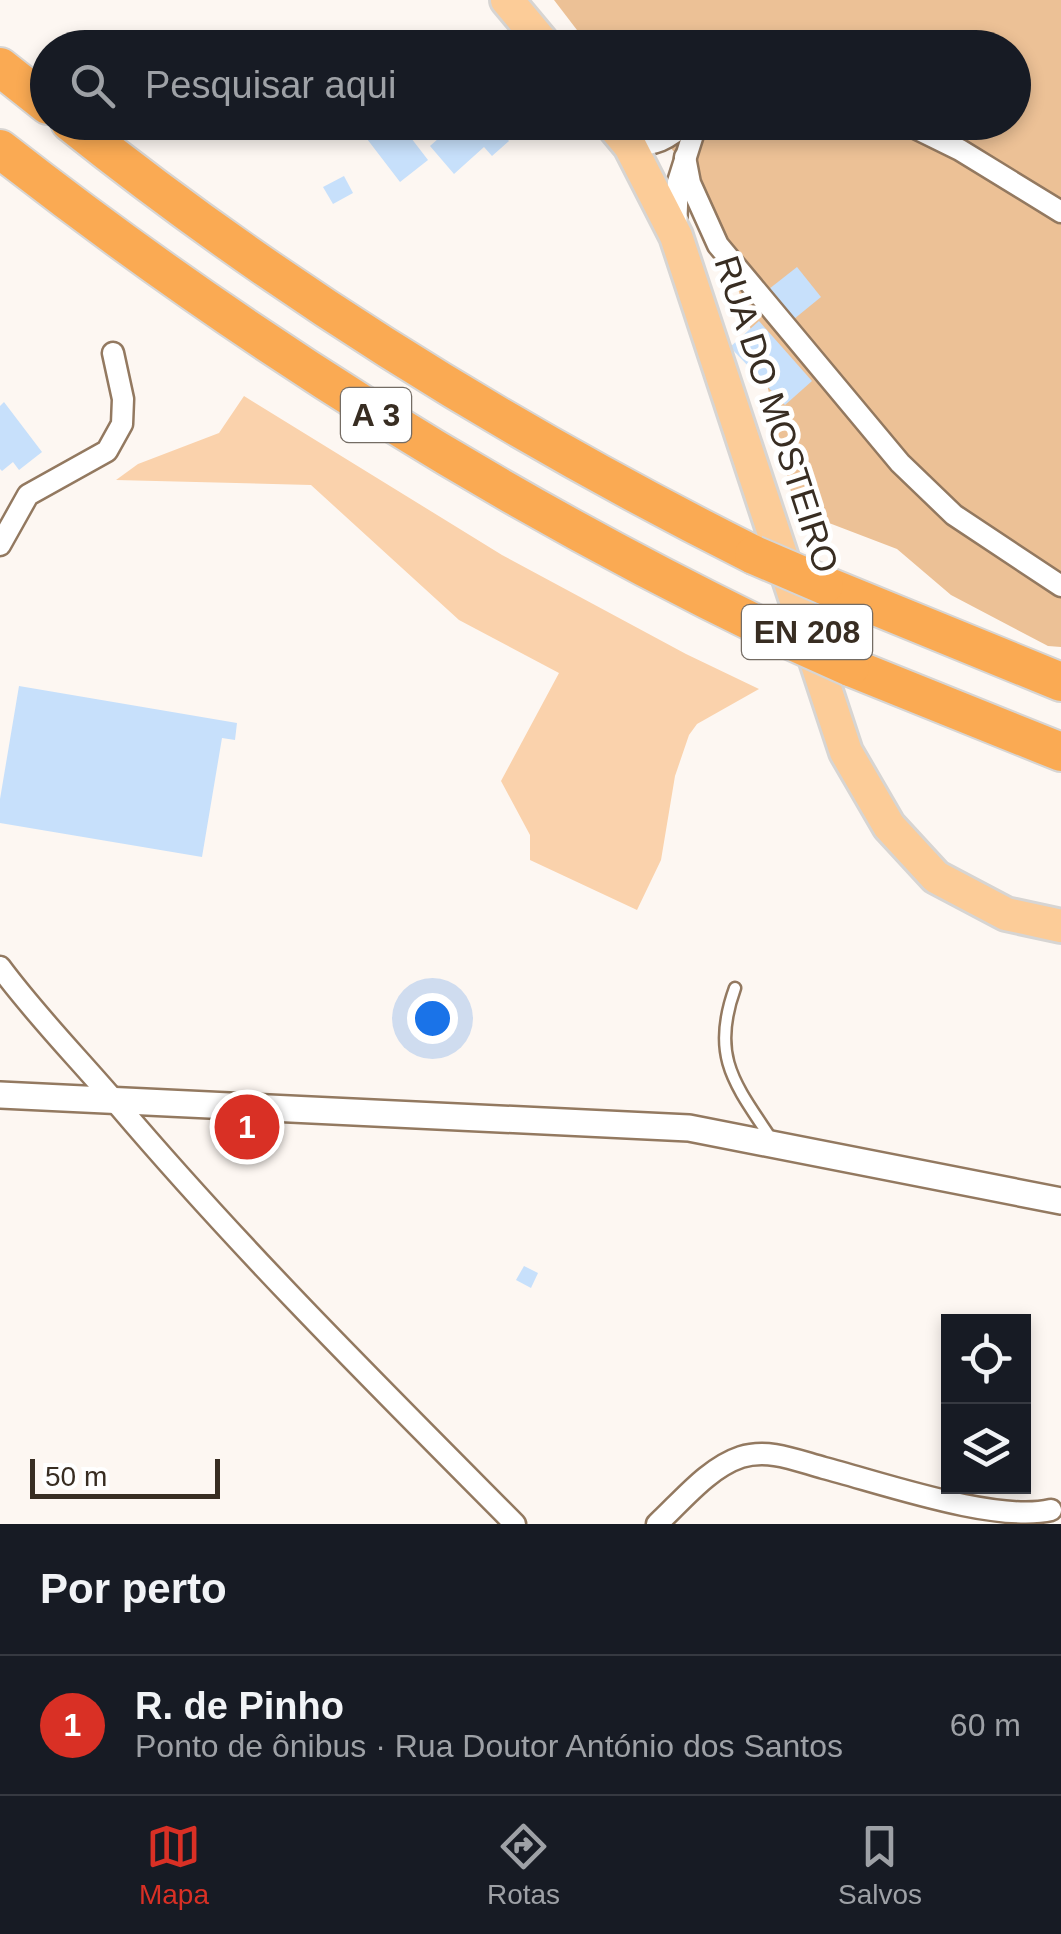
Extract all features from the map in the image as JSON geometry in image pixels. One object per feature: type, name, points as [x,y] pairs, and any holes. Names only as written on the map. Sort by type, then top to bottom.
[{"type":"highway","points":[[0,67],[30,91]]},
{"type":"highway","name":"A 3","points":[[94,140],[207,226],[377,341],[555,450],[754,555],[1061,682]]},
{"type":"highway","name":"A 3","points":[[0,149],[157,269],[329,386],[552,519],[641,568],[850,668],[1061,752]]},
{"type":"main road","points":[[507,0],[532,30]]},
{"type":"main road","name":"RUA DO MOSTEIRO","points":[[623,140],[676,236],[846,752],[889,826],[936,877],[1006,914],[1061,926]]},
{"type":"street","points":[[636,140],[650,145],[667,140]]},
{"type":"street","points":[[676,236],[676,205],[690,140]]},
{"type":"street","points":[[940,140],[1061,212]]},
{"type":"street","points":[[685,157],[690,183],[718,245],[900,463],[954,515],[1061,586]]},
{"type":"street","points":[[0,545],[28,495],[107,450],[122,424],[123,399],[113,353]]},
{"type":"street","points":[[0,967],[37,1017],[167,1164],[515,1524]]},
{"type":"street","points":[[0,1095],[688,1128],[1061,1201]]},
{"type":"street","points":[[657,1524],[718,1467],[744,1456],[773,1454],[929,1497],[1030,1515],[1051,1510]]},
{"type":"lane","points":[[735,988],[725,1015],[727,1067],[776,1145]]},
{"type":"shaded area","points":[[554,0],[1061,0],[1061,647],[1048,646],[951,595],[897,549],[795,510],[765,375],[708,193],[664,140],[1031,140],[1031,30],[577,30]]},
{"type":"shaded area","points":[[244,396],[502,555],[759,689],[697,724],[689,735],[675,776],[661,860],[637,910],[530,860],[530,835],[501,781],[559,673],[459,620],[311,485],[116,480],[138,464],[219,433]]},
{"type":"building","points":[[368,140],[413,140],[428,160],[400,182]]},
{"type":"building","points":[[437,140],[509,141],[492,156],[484,147],[454,174],[430,146]]},
{"type":"building","points":[[344,176],[353,193],[333,204],[323,187]]},
{"type":"building","points":[[797,267],[821,297],[794,319],[769,289]]},
{"type":"building","points":[[759,321],[812,381],[785,405],[730,347]]},
{"type":"building","points":[[4,402],[42,452],[19,470],[13,462],[0,469],[0,406]]},
{"type":"building","points":[[19,686],[237,723],[235,740],[222,738],[202,857],[0,823],[0,799]]},
{"type":"building","points":[[524,1266],[538,1273],[531,1288],[516,1280]]},
{"type":"place","name":"R. de Pinho","points":[[247,1127]]}]
